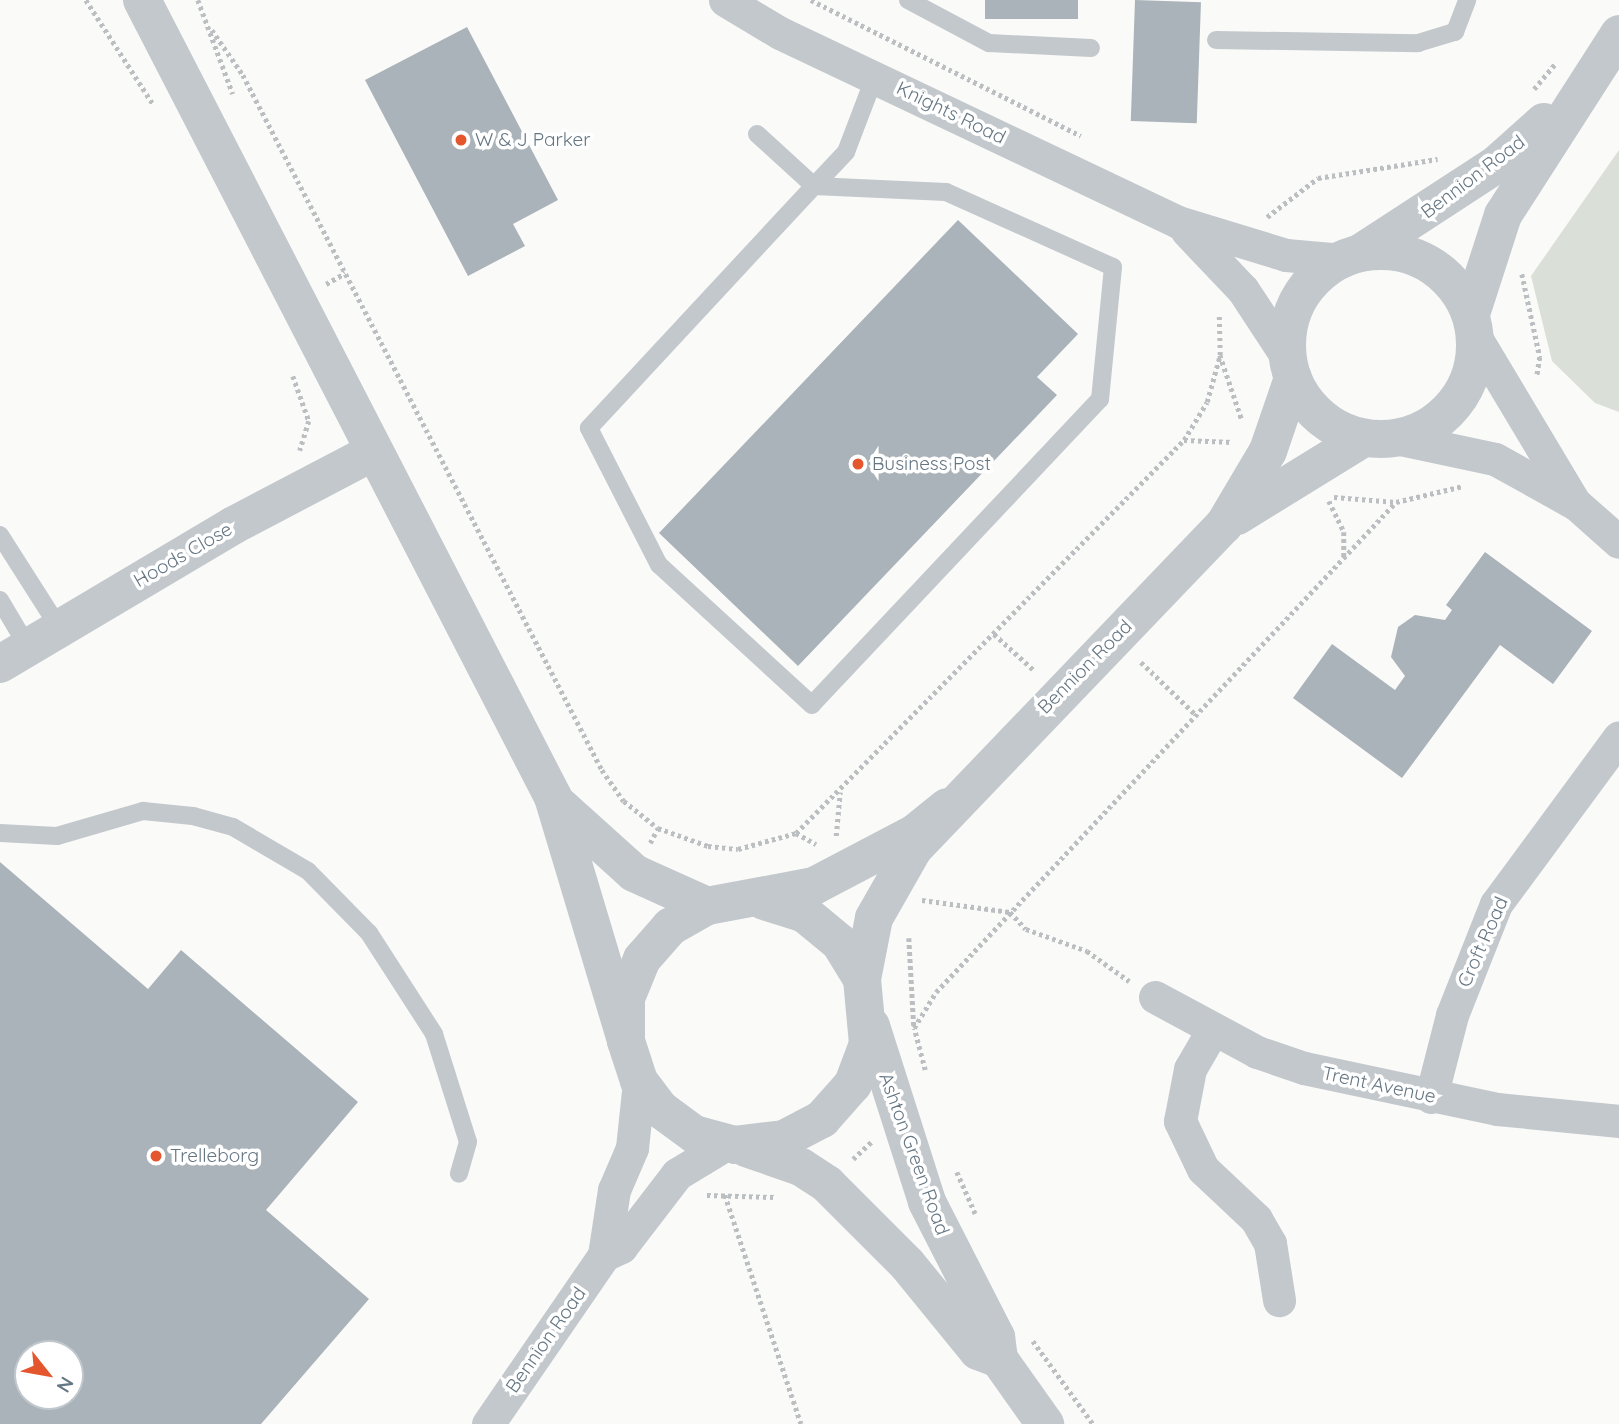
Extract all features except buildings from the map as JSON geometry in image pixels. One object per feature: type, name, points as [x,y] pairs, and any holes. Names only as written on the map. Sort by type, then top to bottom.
[{"type":"street","points":[[142,0],[371,453],[553,797],[625,1041],[639,1081],[660,1109],[694,1134],[732,1144],[784,1139],[822,1119],[853,1084],[870,1021],[862,979],[840,943],[805,914],[764,901],[707,906],[670,927],[642,959],[626,998],[625,1041]]},
{"type":"street","name":"Knights Road","points":[[725,0],[874,76],[1178,222]]},
{"type":"street","name":"Bennion Road","points":[[1473,326],[1503,215],[1578,94],[1619,34]]},
{"type":"street","name":"Bennion Road","points":[[1353,256],[1497,164],[1578,94]]},
{"type":"street","points":[[1178,222],[1249,247],[1353,256],[1399,252],[1433,265],[1460,292],[1473,326],[1523,419],[1576,504]]},
{"type":"street","points":[[1178,222],[1231,276],[1326,420],[1380,438],[1486,457],[1576,504],[1619,542]]},
{"type":"street","points":[[1290,367],[1288,326],[1301,293],[1353,256]]},
{"type":"street","points":[[1380,438],[1424,429],[1460,396],[1473,326]]},
{"type":"street","name":"Bennion Road","points":[[862,979],[874,918],[891,884],[947,807],[1224,525],[1268,451],[1290,367]]},
{"type":"street","name":"Bennion Road","points":[[1224,525],[1380,438]]},
{"type":"street","name":"Hoods Close","points":[[19,646],[371,453]]},
{"type":"street","name":"Croft Road","points":[[1431,1097],[1452,1015],[1496,904],[1619,737]]},
{"type":"street","points":[[553,797],[634,873],[707,906]]},
{"type":"street","name":"Bennion Road","points":[[764,901],[862,863],[947,807]]},
{"type":"street","name":"Trent Avenue","points":[[1155,997],[1212,1031],[1304,1068],[1431,1097],[1619,1121]]},
{"type":"street","name":"Ashton Green Road","points":[[870,1021],[927,1202],[996,1337],[999,1359],[1045,1424]]},
{"type":"street","points":[[1212,1031],[1189,1069],[1180,1121],[1203,1170],[1256,1219],[1270,1244],[1279,1300]]},
{"type":"street","name":"Bennion Road","points":[[488,1424],[604,1255],[614,1190],[632,1148],[639,1081]]},
{"type":"street","name":"Bennion Road","points":[[604,1255],[621,1247],[677,1174],[732,1144]]},
{"type":"street","name":"Ashton Green Road","points":[[732,1144],[801,1167],[827,1184],[907,1264],[978,1352],[999,1359]]},
{"type":"lane","points":[[908,0],[989,43],[1091,48]]},
{"type":"lane","points":[[1216,40],[1418,43],[1455,32],[1467,0]]},
{"type":"lane","points":[[757,134],[814,186],[946,192],[1113,267],[1100,399],[812,705],[659,565],[589,428],[814,186],[846,152],[874,76]]},
{"type":"lane","points":[[0,535],[19,646]]},
{"type":"lane","points":[[0,600],[19,646]]},
{"type":"lane","points":[[0,834],[57,836],[143,811],[193,816],[233,827],[308,871],[369,933],[433,1034],[468,1142],[459,1174]]},
{"type":"path","points":[[86,0],[161,114]]},
{"type":"path","points":[[198,0],[212,30],[236,106]]},
{"type":"path","points":[[811,0],[1084,138]]},
{"type":"path","points":[[212,30],[243,75],[573,717],[624,801],[658,828],[708,846],[738,849],[796,833],[840,792],[1184,440],[1207,402],[1220,355]]},
{"type":"path","points":[[1530,94],[1562,56]]},
{"type":"path","points":[[1249,247],[1258,226],[1288,196],[1318,178],[1451,156]]},
{"type":"path","points":[[1523,419],[1533,410],[1540,356],[1524,266]]},
{"type":"path","points":[[324,285],[345,273]]},
{"type":"path","points":[[319,274],[330,297]]},
{"type":"path","points":[[1231,276],[1218,300],[1220,355],[1247,432]]},
{"type":"path","points":[[289,361],[309,421],[298,459]]},
{"type":"path","points":[[1326,495],[1359,504],[1396,502],[1459,490],[1486,457]]},
{"type":"path","points":[[914,1028],[936,992],[1396,502]]},
{"type":"path","points":[[994,634],[1059,693]]},
{"type":"path","points":[[1115,637],[1196,715]]},
{"type":"path","points":[[835,841],[840,792]]},
{"type":"path","points":[[796,833],[825,849]]},
{"type":"path","points":[[804,850],[816,844]]},
{"type":"path","points":[[640,847],[657,855]]},
{"type":"path","points":[[1010,912],[1026,929],[1087,951],[1155,997]]},
{"type":"path","points":[[910,924],[906,962],[914,1028],[928,1081]]},
{"type":"path","points":[[954,1165],[981,1226]]},
{"type":"path","points":[[724,1195],[801,1424]]},
{"type":"path","points":[[1029,1335],[1093,1424]]},
{"type":"shaded area","points":[[1619,150],[1619,412],[1595,403],[1552,361],[1531,276]]},
{"type":"place","name":"W & J Parker","points":[[461,140]]},
{"type":"place","name":"Business Post","points":[[858,464]]},
{"type":"place","name":"Trelleborg","points":[[156,1156]]}]
